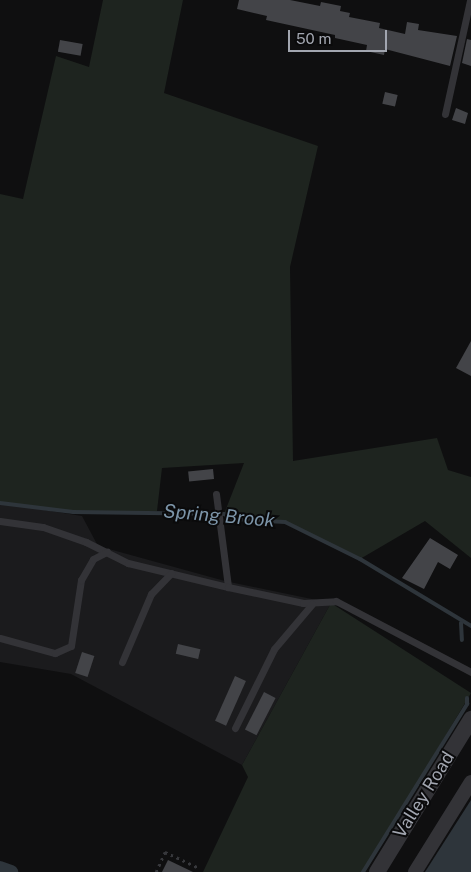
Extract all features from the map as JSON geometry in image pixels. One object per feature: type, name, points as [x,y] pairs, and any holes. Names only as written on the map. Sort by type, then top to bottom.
[{"type":"street","name":"Valley Road","points":[[377,872],[471,718]]},
{"type":"street","points":[[415,872],[471,782]]},
{"type":"lane","points":[[445,114],[470,0]]},
{"type":"lane","points":[[216,494],[228,587]]},
{"type":"lane","points":[[0,521],[43,527],[106,552],[128,563],[228,587],[312,604],[336,601],[471,672]]},
{"type":"lane","points":[[0,638],[55,653],[71,646],[81,580],[93,559],[106,552]]},
{"type":"lane","points":[[122,662],[152,594],[171,573]]},
{"type":"lane","points":[[235,728],[274,649],[312,604]]},
{"type":"path","points":[[156,872],[165,852],[199,868]]},
{"type":"shaded area","points":[[103,0],[183,0],[164,93],[318,146],[290,267],[293,461],[437,438],[448,470],[471,477],[471,558],[425,521],[360,559],[285,522],[233,519],[224,514],[244,463],[162,468],[157,511],[73,512],[0,503],[0,194],[23,199],[56,56],[89,67]]},
{"type":"shaded area","points":[[0,503],[82,516],[98,546],[225,581],[331,603],[242,765],[71,674],[0,662]]},
{"type":"shaded area","points":[[331,603],[471,693],[364,872],[203,872],[248,777],[242,765]]},
{"type":"shaded area","points":[[471,800],[471,872],[425,872]]},
{"type":"building","points":[[239,0],[290,0],[320,6],[321,2],[341,6],[340,11],[350,13],[349,17],[380,23],[379,28],[405,34],[407,22],[419,24],[418,30],[457,36],[450,66],[385,49],[384,55],[366,51],[367,45],[335,38],[335,35],[266,20],[267,16],[237,9]]},
{"type":"building","points":[[467,39],[471,40],[471,66],[462,63]]},
{"type":"building","points":[[60,40],[83,44],[81,56],[58,52]]},
{"type":"building","points":[[385,92],[398,95],[395,107],[382,104]]},
{"type":"building","points":[[456,108],[468,113],[465,124],[452,120]]},
{"type":"building","points":[[471,341],[471,376],[456,368]]},
{"type":"building","points":[[213,469],[214,479],[189,482],[188,472]]},
{"type":"building","points":[[430,538],[458,555],[450,569],[438,562],[424,589],[402,578]]},
{"type":"building","points":[[178,644],[200,649],[198,659],[176,654]]},
{"type":"building","points":[[82,652],[94,656],[88,677],[75,673]]},
{"type":"building","points":[[235,676],[246,681],[226,726],[215,721]]},
{"type":"building","points":[[264,692],[276,698],[257,735],[245,729]]},
{"type":"building","points":[[168,860],[193,872],[162,872]]},
{"type":"waterway","name":"Spring Brook","points":[[0,503],[73,512],[224,514],[233,519],[285,522],[360,559],[471,626]]},
{"type":"waterway","points":[[461,623],[462,640]]},
{"type":"waterway","points":[[363,872],[467,704],[467,698]]},
{"type":"waterway","points":[[0,868],[11,872]]}]
